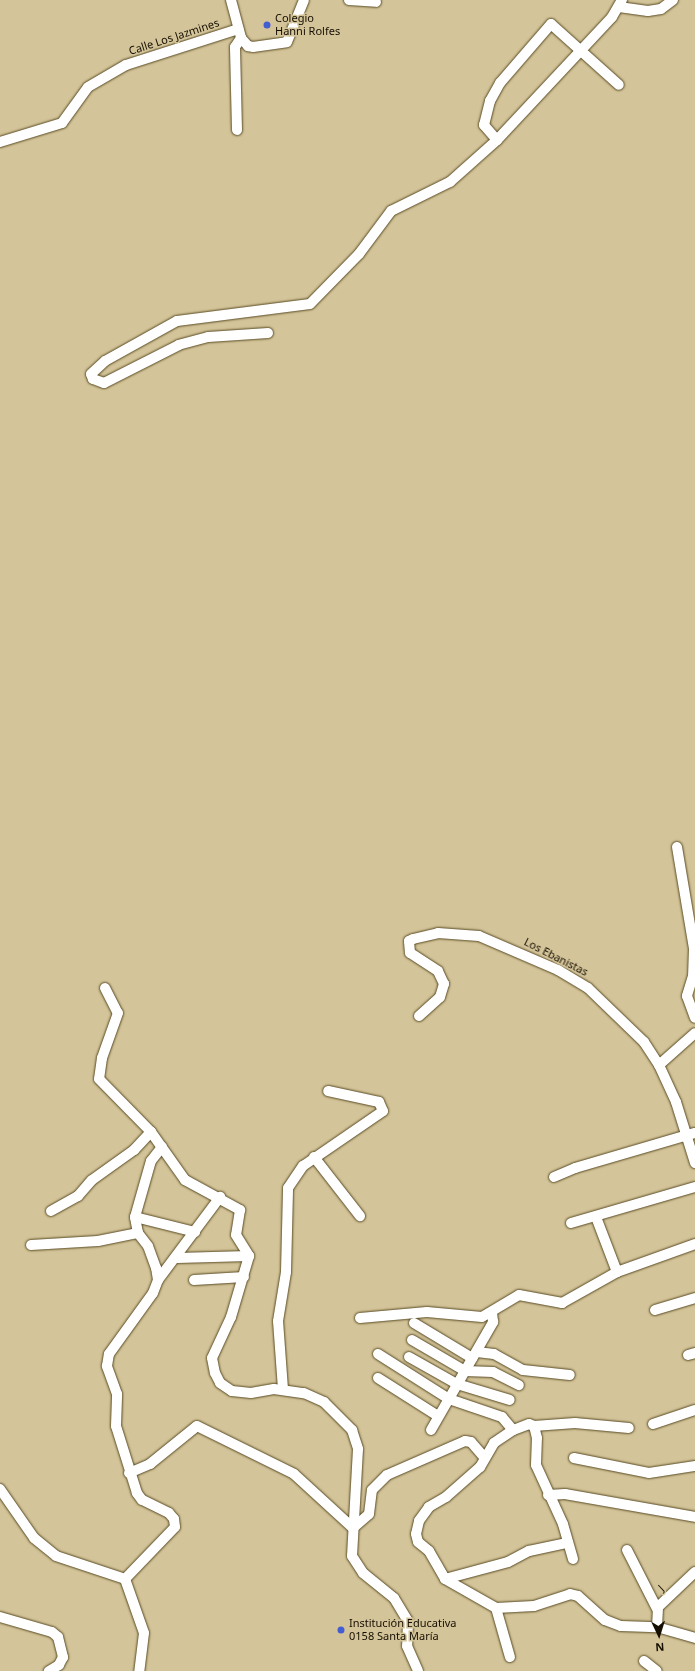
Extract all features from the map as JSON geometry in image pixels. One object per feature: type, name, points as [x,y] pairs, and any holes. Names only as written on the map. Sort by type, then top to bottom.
[{"type":"street","points":[[231,0],[240,34],[248,46],[253,47],[287,42],[304,0]]},
{"type":"street","points":[[349,0],[376,2]]},
{"type":"street","points":[[268,333],[208,337],[178,345],[104,383],[93,379],[91,374],[105,361],[178,321],[310,304],[359,254],[391,212],[450,182],[498,140],[581,49],[620,3],[648,11],[660,9],[673,0]]},
{"type":"street","points":[[498,140],[484,125],[490,101],[500,83],[551,24],[581,49],[619,85]]},
{"type":"street","points":[[237,130],[235,47],[240,34]]},
{"type":"street","name":"Calle Los Jazmines","points":[[0,142],[62,123],[88,87],[126,65],[240,34]]},
{"type":"street","points":[[676,847],[694,949],[693,976],[687,996],[695,1018]]},
{"type":"street","name":"Los Ebanistas","points":[[419,1016],[440,997],[444,984],[438,971],[410,953],[409,941],[438,933],[479,936],[505,945],[588,988],[644,1042],[660,1065],[691,1134],[695,1163]]},
{"type":"street","points":[[105,988],[118,1013],[102,1058],[99,1080],[151,1132],[185,1180],[220,1197],[240,1210],[236,1235],[249,1256],[231,1317],[212,1358],[215,1373],[220,1384],[232,1391],[251,1394],[283,1389],[304,1392],[324,1402],[358,1439],[352,1556],[363,1573],[394,1598],[408,1621],[407,1646],[418,1671]]},
{"type":"street","points":[[660,1065],[695,1033]]},
{"type":"street","points":[[283,1389],[278,1321],[287,1260],[286,1195],[296,1175],[314,1157],[383,1111],[379,1102],[328,1091]]},
{"type":"street","points":[[51,1211],[78,1196],[92,1180],[134,1150],[151,1132]]},
{"type":"street","points":[[554,1177],[575,1168],[691,1134]]},
{"type":"street","points":[[158,1280],[148,1246],[138,1233],[135,1217],[151,1161],[162,1147]]},
{"type":"street","points":[[314,1157],[360,1216]]},
{"type":"street","points":[[571,1223],[596,1217],[695,1187]]},
{"type":"street","points":[[125,1579],[175,1527],[174,1519],[169,1513],[142,1500],[137,1494],[128,1473],[115,1418],[117,1394],[107,1360],[154,1293],[158,1280],[177,1258],[220,1197]]},
{"type":"street","points":[[135,1217],[195,1232]]},
{"type":"street","points":[[596,1217],[617,1272]]},
{"type":"street","points":[[31,1245],[98,1241],[138,1233]]},
{"type":"street","points":[[360,1318],[427,1312],[482,1317],[492,1313],[519,1295],[562,1303],[617,1272],[695,1244]]},
{"type":"street","points":[[177,1258],[249,1256]]},
{"type":"street","points":[[194,1280],[244,1277]]},
{"type":"street","points":[[655,1310],[695,1298]]},
{"type":"street","points":[[431,1430],[475,1355],[494,1319],[492,1313]]},
{"type":"street","points":[[414,1323],[475,1355],[494,1354],[524,1370],[570,1375]]},
{"type":"street","points":[[412,1340],[465,1371],[493,1372],[519,1385]]},
{"type":"street","points":[[378,1354],[449,1399],[502,1417],[513,1430]]},
{"type":"street","points":[[409,1357],[457,1384],[510,1400]]},
{"type":"street","points":[[378,1378],[438,1416]]},
{"type":"street","points":[[653,1424],[695,1410]]},
{"type":"street","points":[[629,1428],[575,1423],[534,1426],[524,1425],[513,1430],[494,1443],[485,1458],[466,1481],[429,1507],[419,1521],[418,1542],[429,1551],[444,1579],[496,1608],[534,1606],[570,1594],[616,1624],[657,1627],[695,1638]]},
{"type":"street","points":[[128,1473],[150,1464],[197,1426],[294,1474],[353,1528]]},
{"type":"street","points":[[534,1426],[537,1438],[536,1465],[548,1495],[563,1524],[572,1558]]},
{"type":"street","points":[[353,1528],[369,1514],[372,1490],[387,1475],[465,1441],[471,1442],[485,1458]]},
{"type":"street","points":[[574,1458],[649,1473],[695,1466]]},
{"type":"street","points":[[0,1489],[34,1538],[56,1556],[125,1579]]},
{"type":"street","points":[[548,1495],[565,1494],[695,1517]]},
{"type":"street","points":[[444,1579],[502,1564],[529,1551],[567,1542]]},
{"type":"street","points":[[627,1550],[657,1609],[657,1627]]},
{"type":"street","name":"J","points":[[657,1609],[695,1572]]},
{"type":"street","points":[[125,1579],[144,1633],[139,1671]]},
{"type":"street","points":[[496,1608],[510,1657]]},
{"type":"street","points":[[0,1617],[52,1632],[58,1637],[63,1650],[63,1657],[59,1665],[48,1671]]},
{"type":"street","points":[[644,1661],[657,1671]]},
{"type":"place","name":"Colegio Hanni Rolfes","points":[[267,25]]},
{"type":"place","name":"Institución Educativa 0158 Santa María","points":[[341,1630]]}]
